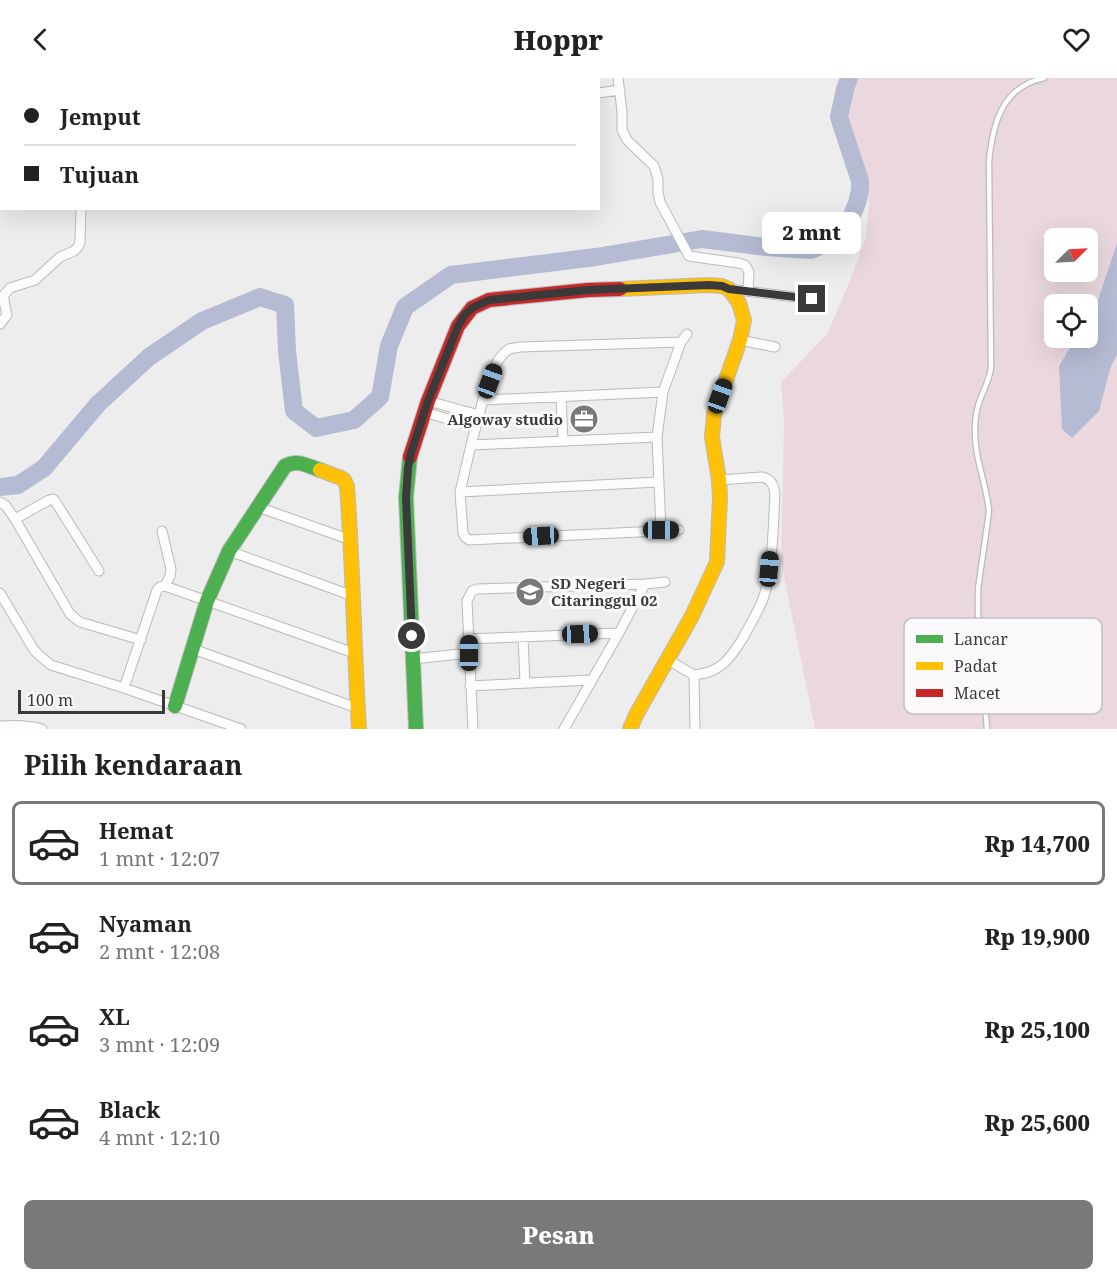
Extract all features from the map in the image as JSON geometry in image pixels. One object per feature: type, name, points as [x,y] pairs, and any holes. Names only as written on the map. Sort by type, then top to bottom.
[{"type":"street","points":[[618,78],[622,112],[621,130],[627,140],[654,166],[658,179],[660,202],[689,256],[738,262],[745,265],[749,272],[748,291]]},
{"type":"street","points":[[600,93],[620,90]]},
{"type":"street","points":[[0,324],[6,315],[4,295],[10,288],[36,280],[60,257],[78,247],[81,210]]},
{"type":"street","points":[[416,729],[406,489],[408,468],[426,406],[458,326],[472,308],[489,300],[588,290],[709,285],[812,299]]},
{"type":"street","points":[[630,729],[692,616],[717,562],[720,525],[719,480],[712,425],[743,329],[742,311],[735,295],[729,289]]},
{"type":"street","points":[[661,530],[657,437],[663,392],[684,338],[520,347],[502,354],[483,400],[460,492],[465,537],[470,540],[679,530]]},
{"type":"street","points":[[740,340],[775,346]]},
{"type":"street","points":[[483,400],[663,392]]},
{"type":"street","points":[[561,397],[563,441]]},
{"type":"street","points":[[426,406],[479,415]]},
{"type":"street","points":[[426,406],[475,427]]},
{"type":"street","points":[[471,445],[657,437]]},
{"type":"street","points":[[176,706],[207,601],[229,551],[285,466],[297,462],[341,478],[348,486],[359,729]]},
{"type":"street","points":[[668,660],[694,675],[705,674],[716,669],[732,656],[763,599],[768,576],[775,495],[773,485],[768,478],[762,477],[719,480]]},
{"type":"street","points":[[460,492],[659,482]]},
{"type":"street","points":[[15,519],[53,499],[99,571]]},
{"type":"street","points":[[0,502],[6,506],[15,519],[74,619],[141,640]]},
{"type":"street","points":[[258,507],[351,540]]},
{"type":"street","points":[[162,531],[171,569],[165,586]]},
{"type":"street","points":[[229,551],[353,596]]},
{"type":"street","points":[[473,729],[467,600],[472,591],[664,582]]},
{"type":"street","points":[[564,729],[645,584]]},
{"type":"street","points":[[124,688],[157,590],[165,586],[354,653]]},
{"type":"street","points":[[0,593],[34,650],[45,661],[241,729]]},
{"type":"street","points":[[469,639],[619,633]]},
{"type":"street","points":[[523,637],[525,683]]},
{"type":"street","points":[[193,649],[357,708]]},
{"type":"street","points":[[413,659],[469,653]]},
{"type":"street","points":[[694,675],[695,729]]},
{"type":"street","points":[[470,686],[591,680]]},
{"type":"street","points":[[0,726],[26,726],[42,729]]},
{"type":"lane","points":[[978,618],[978,589],[989,512],[976,449],[975,431],[976,414],[991,367],[989,161],[991,140],[1002,108],[1010,97],[1018,88],[1044,78]]},
{"type":"lane","points":[[986,714],[987,729]]},
{"type":"shaded area","points":[[849,78],[1117,78],[1117,729],[815,729],[781,562],[784,422],[781,382],[827,334],[866,237],[869,204],[839,117]]},
{"type":"water","points":[[1117,243],[1117,355],[1111,366],[1099,411],[1072,438],[1062,429],[1059,366],[1070,348],[1098,348],[1098,300]]},
{"type":"waterway","points":[[0,487],[18,485],[44,468],[98,404],[149,357],[202,321],[260,297],[285,305],[287,351],[294,411],[316,428],[354,420],[380,397],[389,346],[405,307],[451,275],[596,257],[702,239],[811,250],[824,244],[842,231],[851,218],[860,190],[860,181],[839,117],[849,78]]},
{"type":"traffic: fast","points":[[410,457],[406,497],[416,729]]},
{"type":"traffic: fast","points":[[175,706],[207,601],[229,551],[285,466],[298,463],[320,470]]},
{"type":"traffic: slow","points":[[620,289],[722,286],[729,289],[739,303],[744,320],[740,340],[714,414],[712,437],[720,498],[717,562],[692,616],[630,729]]},
{"type":"traffic: slow","points":[[320,470],[341,478],[347,486],[359,729]]},
{"type":"traffic: jam","points":[[410,457],[428,401],[458,326],[472,308],[489,300],[620,289]]},
{"type":"place","name":"Algoway studio","points":[[584,419]]},
{"type":"place","name":"SD Negeri Citaringgul 02","points":[[530,592]]},
{"type":"route","points":[[412,636],[406,498],[408,468],[435,382],[458,326],[472,308],[489,300],[588,290],[709,285],[812,299]]}]
